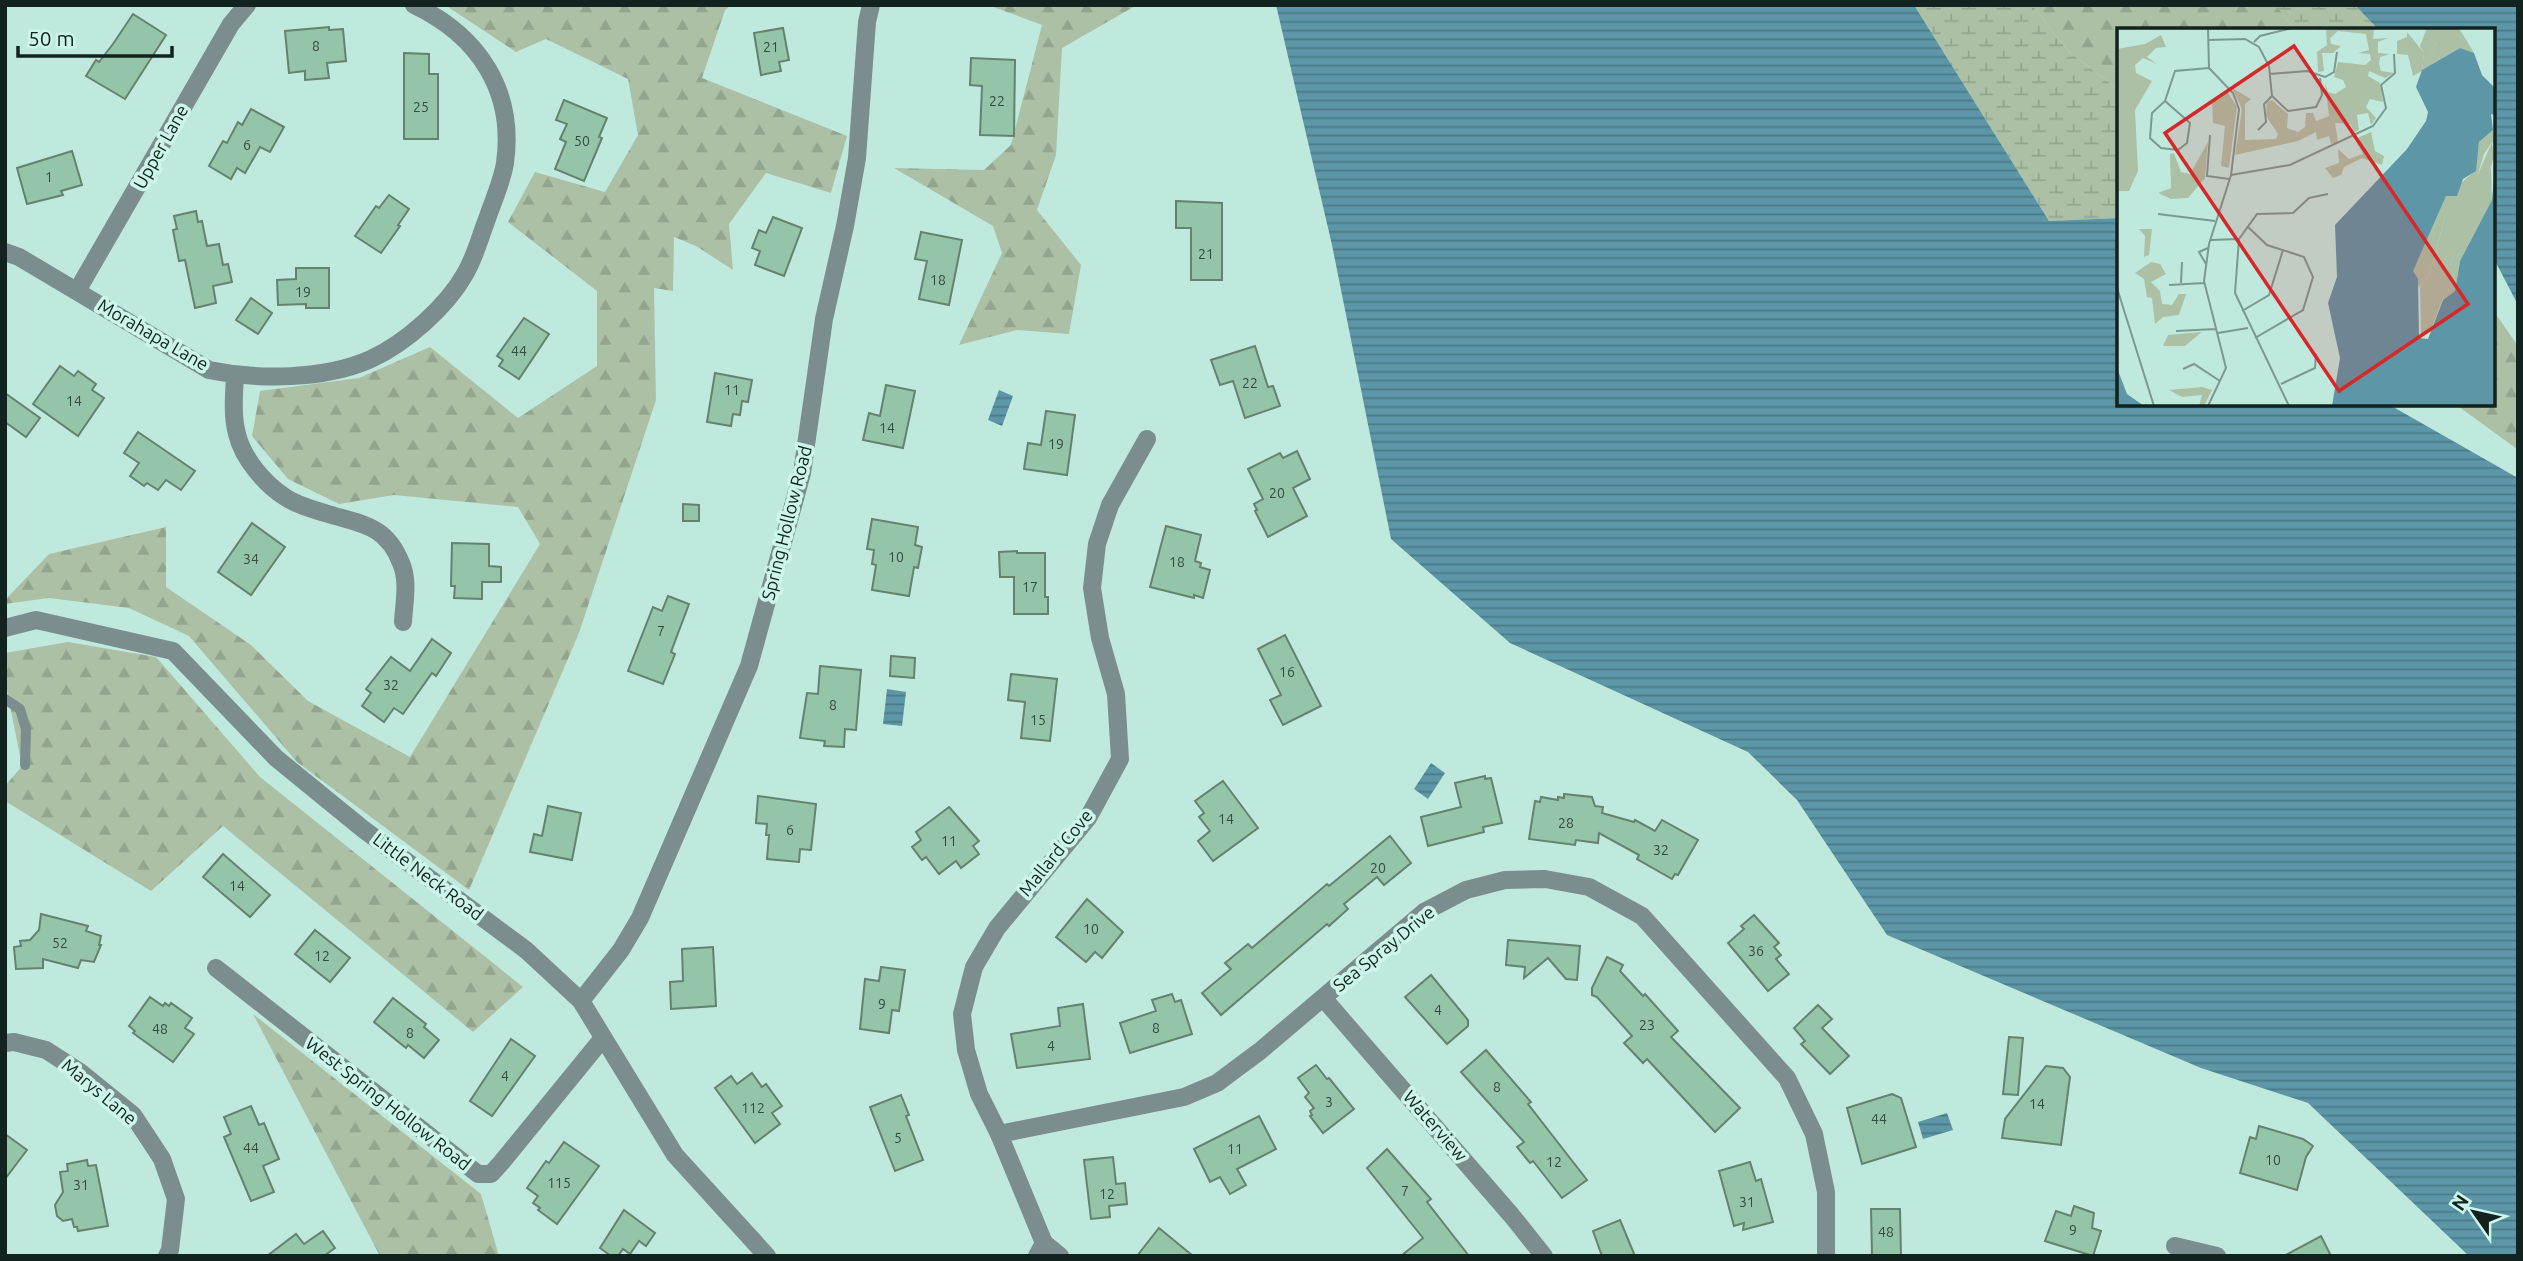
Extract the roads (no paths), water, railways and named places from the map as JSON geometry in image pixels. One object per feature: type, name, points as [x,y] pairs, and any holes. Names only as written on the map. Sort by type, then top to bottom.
[{"type":"street","name":"Upper Lane","points":[[77,291],[231,24],[247,5]]},
{"type":"street","name":"Morahapa Lane","points":[[5,252],[19,257],[209,370],[235,376],[279,377],[333,370],[372,359],[410,334],[442,306],[465,274],[505,166],[508,124],[498,87],[482,58],[458,34],[429,12],[414,5]]},
{"type":"street","name":"Spring Hollow Road","points":[[581,1001],[621,950],[640,918],[749,666],[772,588],[802,473],[824,319],[857,158],[867,22],[871,5]]},
{"type":"street","points":[[235,376],[234,415],[237,437],[253,467],[287,499],[327,514],[366,524],[384,536],[395,550],[404,572],[402,622]]},
{"type":"street","name":"Mallard Cove","points":[[1040,1249],[999,1134],[979,1094],[966,1050],[962,1014],[974,967],[997,928],[1088,818],[1120,759],[1115,694],[1100,638],[1093,588],[1097,544],[1110,505],[1147,439]]},
{"type":"street","name":"Little Neck Road","points":[[5,628],[36,620],[173,651],[276,758],[363,829],[526,950],[581,1001],[676,1156],[767,1256]]},
{"type":"street","name":"Sea Spray Drive","points":[[999,1134],[1184,1097],[1217,1083],[1324,999],[1424,912],[1466,890],[1505,880],[1545,879],[1589,887],[1642,916],[1787,1078],[1814,1134],[1826,1192],[1826,1256]]},
{"type":"street","name":"West Spring Hollow Road","points":[[216,968],[478,1174],[491,1174],[603,1038]]},
{"type":"street","name":"Waterview","points":[[1324,999],[1544,1256]]},
{"type":"street","name":"Marys Lane","points":[[5,1043],[14,1042],[46,1050],[80,1072],[132,1115],[162,1159],[176,1199],[167,1256]]},
{"type":"street","points":[[2175,1247],[2217,1256]]},
{"type":"street","points":[[1040,1249],[1060,1256]]},
{"type":"lane","points":[[5,699],[20,709],[26,729],[25,765]]},
{"type":"water","points":[[1276,5],[1914,5],[2049,221],[2117,218],[2117,406],[2392,406],[2518,478],[2518,1256],[2469,1256],[2308,1103],[2201,1068],[1887,935],[1797,800],[1748,752],[1510,643],[1391,539],[1332,245]]},
{"type":"water","points":[[2355,5],[2518,5],[2518,305],[2495,261],[2495,28],[2376,27]]},
{"type":"water","points":[[999,390],[1013,396],[1002,426],[988,420]]},
{"type":"water","points":[[887,689],[906,692],[902,726],[883,724]]},
{"type":"water","points":[[1431,763],[1445,773],[1428,799],[1414,789]]},
{"type":"water","points":[[1947,1113],[1953,1130],[1923,1139],[1918,1122]]}]
